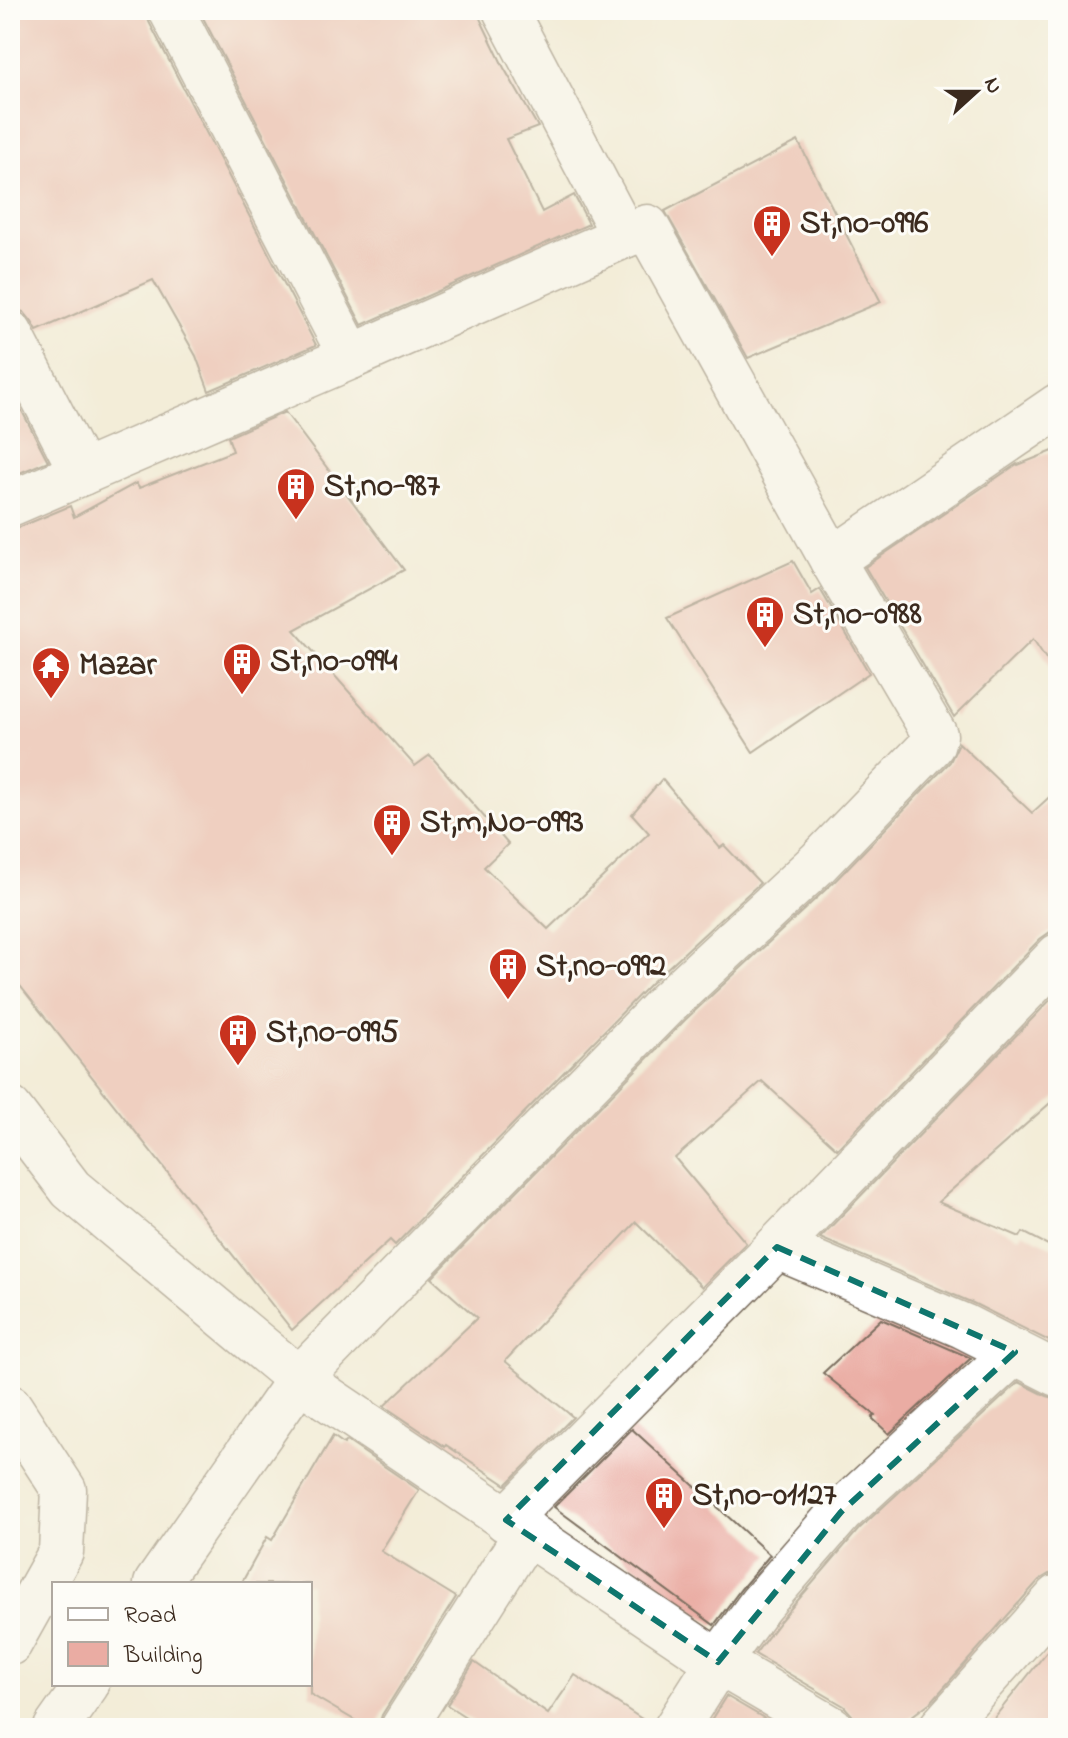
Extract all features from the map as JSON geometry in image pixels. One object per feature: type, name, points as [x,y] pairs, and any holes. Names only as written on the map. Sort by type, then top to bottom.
[{"type":"street","points":[[171,10],[351,357]]},
{"type":"street","points":[[505,10],[624,236]]},
{"type":"street","points":[[10,504],[647,227],[832,560],[935,735],[932,745],[818,863],[668,1002],[299,1379],[157,1582]]},
{"type":"street","points":[[10,333],[82,473]]},
{"type":"street","points":[[832,560],[1058,406]]},
{"type":"street","points":[[403,1728],[516,1526],[777,1247],[1058,956]]},
{"type":"street","points":[[10,1109],[71,1189],[299,1379],[718,1662],[831,1728]]},
{"type":"street","points":[[777,1247],[963,1326],[1058,1374]]},
{"type":"street","points":[[676,1728],[718,1662],[760,1605],[841,1512],[1015,1352]]},
{"type":"street","points":[[10,1407],[64,1490],[61,1552],[10,1643]]},
{"type":"street","points":[[941,1728],[1058,1597]]},
{"type":"street","points":[[56,1728],[86,1686]]},
{"type":"highlighted area","points":[[777,1247],[1015,1352],[841,1512],[718,1662],[506,1520]]},
{"type":"building","points":[[10,10],[146,10],[149,22],[316,345],[209,391],[196,356],[153,280],[37,331],[24,312],[10,308]]},
{"type":"building","points":[[199,10],[476,10],[504,68],[538,127],[506,139],[542,212],[574,195],[589,224],[362,325]]},
{"type":"building","name":"St,no-0996","points":[[798,141],[881,302],[748,358],[665,211]]},
{"type":"building","points":[[10,388],[48,461],[10,477]]},
{"type":"building","points":[[285,412],[404,570],[294,630],[415,766],[430,755],[508,844],[484,867],[548,929],[649,833],[632,814],[662,779],[720,848],[724,845],[760,883],[650,984],[395,1245],[390,1240],[292,1330],[10,973],[10,528],[20,527],[70,506],[74,517],[136,483],[139,488],[233,451],[228,437]]},
{"type":"building","points":[[1058,449],[1058,677],[1033,639],[954,717],[865,567],[1017,464]]},
{"type":"building","name":"St,no-0988","points":[[793,561],[812,594],[820,589],[869,673],[753,752],[667,618]]},
{"type":"building","points":[[959,743],[1032,813],[1058,789],[1058,932],[1050,932],[1040,939],[837,1149],[762,1081],[675,1158],[746,1243],[702,1287],[636,1222],[505,1361],[573,1417],[506,1485],[384,1406],[477,1318],[432,1278],[685,1020],[836,880],[950,762]]},
{"type":"building","points":[[1058,992],[1058,1096],[938,1202],[1020,1237],[1023,1232],[1058,1250],[1057,1345],[973,1303],[820,1238]]},
{"type":"building","points":[[881,1319],[971,1358],[889,1434],[872,1418],[875,1415],[823,1373]]},
{"type":"building","points":[[1019,1382],[1058,1399],[1058,1573],[1039,1580],[932,1701],[896,1728],[856,1728],[852,1715],[844,1706],[755,1654],[859,1529]]},
{"type":"building","name":"St,no-01127","points":[[632,1429],[770,1555],[714,1625],[554,1507]]},
{"type":"building","points":[[333,1436],[344,1444],[347,1441],[419,1490],[381,1551],[456,1597],[382,1715],[378,1728],[368,1728],[310,1694],[312,1582],[242,1582],[267,1537],[272,1540]]},
{"type":"building","points":[[1058,1638],[1058,1728],[986,1728]]},
{"type":"building","points":[[474,1662],[548,1714],[575,1675],[651,1725],[651,1728],[483,1728],[447,1705]]},
{"type":"building","points":[[726,1696],[781,1728],[706,1728]]},
{"type":"place","name":"St,no-0996","points":[[772,258]]},
{"type":"place","name":"St,no-987","points":[[296,521]]},
{"type":"place","name":"St,no-0988","points":[[765,649]]},
{"type":"place","name":"St,no-0994","points":[[242,696]]},
{"type":"place","name":"Mazar","points":[[51,700]]},
{"type":"place","name":"St,m,No-0993","points":[[392,857]]},
{"type":"place","name":"St,no-0992","points":[[508,1001]]},
{"type":"place","name":"St,no-0995","points":[[238,1067]]},
{"type":"place","name":"St,no-01127","points":[[664,1530]]}]
